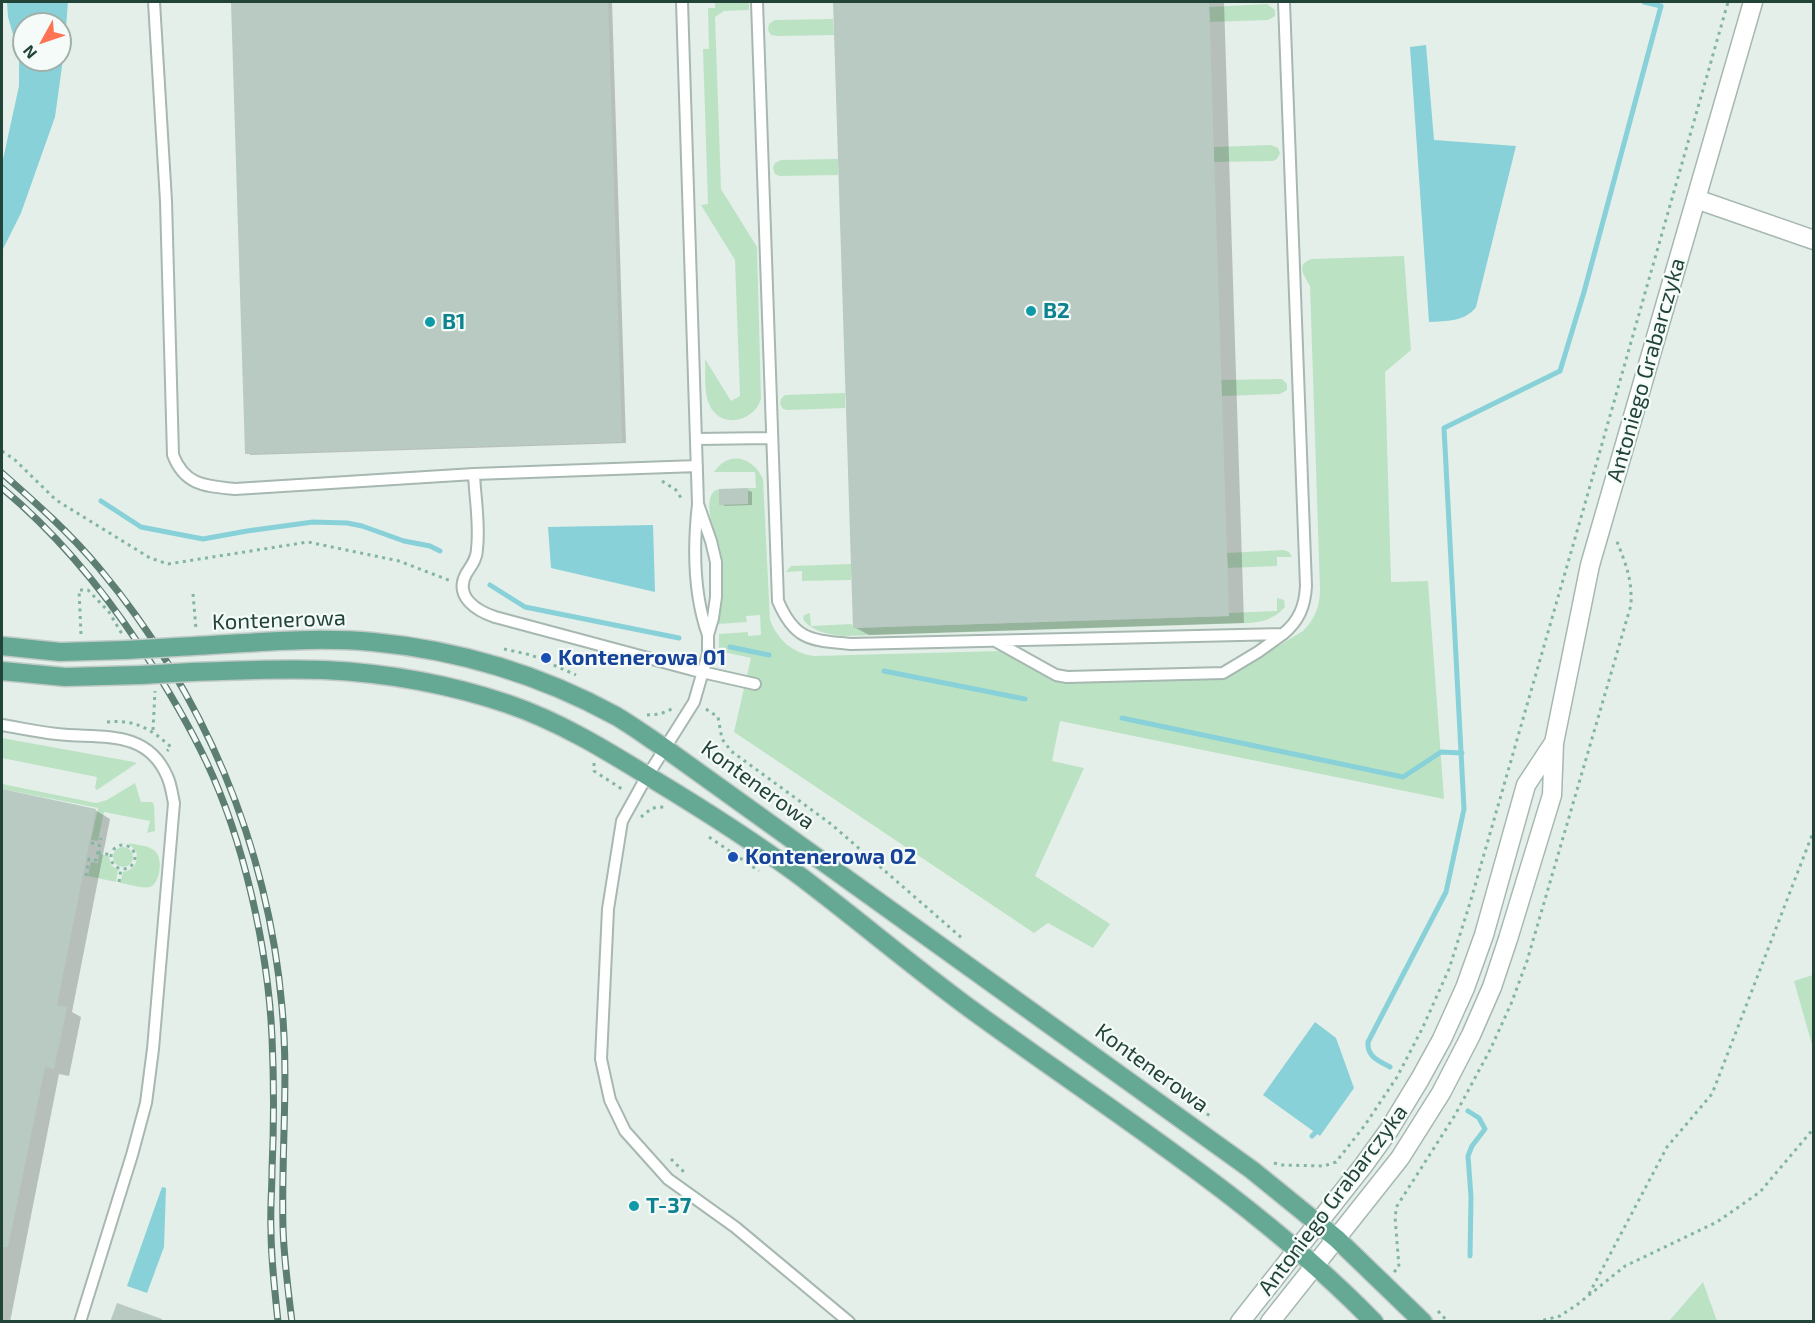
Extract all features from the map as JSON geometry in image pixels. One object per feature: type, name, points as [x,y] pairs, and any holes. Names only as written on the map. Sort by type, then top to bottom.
[{"type":"main road","name":"Kontenerowa","points":[[2,646],[60,652],[326,640],[372,642],[429,649],[472,659],[518,672],[573,694],[617,717],[666,749],[1252,1170],[1337,1239],[1423,1322]]},
{"type":"main road","points":[[2,671],[65,677],[322,670],[405,678],[464,690],[511,705],[562,727],[648,775],[742,835],[795,873],[937,984],[1188,1165],[1316,1266],[1374,1322]]},
{"type":"street","name":"Antoniego Grabarczyka","points":[[1270,1322],[1400,1158],[1441,1093],[1471,1035],[1492,987],[1552,795],[1554,743],[1590,565],[1753,2]]},
{"type":"street","points":[[1696,199],[1814,240]]},
{"type":"street","name":"Antoniego Grabarczyka","points":[[1240,1322],[1389,1130],[1442,1039],[1465,988],[1484,935],[1526,786],[1554,743]]},
{"type":"lane","points":[[154,2],[166,201],[173,455],[178,468],[189,479],[206,486],[235,489],[474,474],[697,466]]},
{"type":"lane","points":[[682,2],[698,504],[695,535],[696,591],[708,634]]},
{"type":"lane","points":[[757,2],[778,601],[786,619],[796,630],[808,637],[851,644],[1283,634]]},
{"type":"lane","points":[[994,641],[1056,675],[1067,677],[1222,673],[1283,634],[1299,617],[1305,603],[1306,586],[1284,2]]},
{"type":"lane","points":[[696,439],[771,438]]},
{"type":"lane","points":[[474,474],[477,552],[463,583],[468,602],[482,612],[755,684]]},
{"type":"lane","points":[[698,504],[716,562],[715,604],[708,634],[708,654],[694,702],[622,821],[608,909],[600,1059],[610,1100],[625,1131],[668,1179],[735,1227],[849,1322]]},
{"type":"lane","points":[[2,724],[56,734],[127,739],[142,745],[158,759],[168,777],[174,803],[153,1049],[146,1103],[80,1322]]},
{"type":"path","points":[[1269,1160],[1282,1166],[1328,1166],[1335,1161],[1365,1125],[1397,1077],[1449,969],[1468,911],[1588,496],[1728,2]]},
{"type":"path","points":[[2,451],[15,460],[56,500],[150,558],[168,564],[308,542],[399,561],[463,583]]},
{"type":"path","points":[[655,479],[676,490],[686,508]]},
{"type":"path","points":[[1607,692],[1630,605],[1632,585],[1615,534]]},
{"type":"path","points":[[79,592],[81,636]]},
{"type":"path","points":[[193,594],[195,623]]},
{"type":"path","points":[[694,702],[718,717],[722,739],[731,752],[831,824],[965,940]]},
{"type":"path","points":[[594,758],[594,771],[620,788]]},
{"type":"path","points":[[638,822],[652,808],[648,806]]},
{"type":"path","points":[[1589,1294],[1667,1147],[1712,1094],[1814,830]]},
{"type":"path","points":[[86,876],[89,859],[96,860],[101,838]]},
{"type":"path","points":[[91,843],[99,844]]},
{"type":"path","points":[[121,845],[134,850],[135,858],[133,864],[128,868],[120,869],[113,864],[111,855],[115,848],[121,845]]},
{"type":"path","points":[[98,852],[111,855]]},
{"type":"path","points":[[118,882],[120,869]]},
{"type":"path","points":[[1142,1068],[1187,1097],[1216,1122]]},
{"type":"path","points":[[1536,1322],[1560,1316],[1625,1266],[1717,1222],[1760,1192],[1814,1128]]},
{"type":"path","points":[[669,1157],[685,1173]]},
{"type":"path","points":[[1391,1275],[1399,1267],[1395,1217],[1397,1206]]},
{"type":"path","points":[[1296,1322],[1330,1322]]},
{"type":"green space","points":[[715,2],[749,2],[749,10],[724,11],[715,17],[721,189],[757,247],[761,399],[752,413],[737,420],[722,418],[715,413],[706,395],[705,383],[705,359],[731,401],[740,396],[735,260],[701,205],[708,204],[703,49],[709,49],[708,8],[715,8]]},
{"type":"green space","points":[[1267,4],[1275,10],[1275,16],[1268,20],[1210,22],[1209,7]]},
{"type":"green space","points":[[833,19],[834,35],[777,36],[771,35],[768,30],[769,24],[775,20]]},
{"type":"green space","points":[[1271,145],[1278,148],[1280,153],[1273,161],[1214,162],[1214,147]]},
{"type":"green space","points":[[838,159],[838,175],[779,176],[775,174],[773,168],[775,163],[781,160]]},
{"type":"green space","points":[[1404,256],[1411,350],[1385,372],[1391,582],[1428,581],[1444,799],[1060,721],[1052,761],[1084,768],[1035,876],[1110,924],[1093,948],[1048,923],[1034,933],[734,732],[751,658],[719,651],[719,634],[748,632],[748,636],[761,635],[760,615],[746,616],[747,622],[718,624],[723,568],[709,504],[714,491],[719,489],[719,504],[748,503],[748,488],[756,488],[755,472],[714,472],[720,465],[733,459],[747,461],[759,471],[763,479],[770,620],[777,634],[799,652],[814,656],[1000,651],[1059,682],[1221,678],[1227,677],[1303,631],[1316,612],[1320,589],[1310,286],[1302,267],[1312,259]]},
{"type":"green space","points":[[1282,379],[1287,384],[1287,390],[1280,394],[1222,396],[1221,380]]},
{"type":"green space","points":[[845,393],[845,408],[787,410],[783,409],[780,404],[785,395]]},
{"type":"green space","points":[[1284,550],[1292,557],[1277,557],[1277,566],[1228,568],[1227,553]]},
{"type":"green space","points":[[851,564],[851,580],[802,581],[802,571],[786,572],[791,566]]},
{"type":"green space","points":[[1277,598],[1284,600],[1285,607],[1281,611],[1268,619],[1248,623],[843,636],[816,630],[811,627],[803,619],[804,615],[810,613],[811,626],[852,624],[853,628],[1229,616],[1229,613],[1277,611]]},
{"type":"green space","points":[[2,738],[137,763],[97,790],[95,788],[97,777],[2,758]]},
{"type":"green space","points":[[135,783],[141,802],[152,802],[154,805],[155,831],[147,833],[150,821],[104,812],[98,841],[91,840],[98,808],[2,789],[2,784],[96,803],[107,800]]},
{"type":"green space","points":[[128,843],[150,848],[158,856],[160,866],[158,876],[150,887],[120,883],[123,872],[133,867],[137,859],[136,851]]},
{"type":"green space","points":[[123,847],[130,850],[133,857],[130,864],[123,867],[116,864],[113,857],[116,850]]},
{"type":"green space","points":[[99,854],[109,856],[111,865],[118,870],[116,882],[88,876],[91,862],[98,863]]},
{"type":"green space","points":[[1814,975],[1813,1048],[1794,981]]},
{"type":"green space","points":[[1703,1282],[1717,1321],[1669,1321]]},
{"type":"water","points":[[7,2],[68,2],[67,12],[12,12],[12,31]]},
{"type":"water","points":[[1426,45],[1434,140],[1516,146],[1476,307],[1461,318],[1429,322],[1410,47]]},
{"type":"water","points":[[19,72],[61,72],[55,117],[21,213],[2,251],[2,164],[19,86]]},
{"type":"water","points":[[653,525],[655,592],[551,568],[548,527]]},
{"type":"water","points":[[1315,1022],[1336,1038],[1354,1088],[1320,1136],[1263,1095]]},
{"type":"water","points":[[162,1187],[166,1188],[164,1247],[147,1293],[127,1286]]},
{"type":"building","name":"B1","points":[[231,2],[608,2],[622,442],[245,454]]},
{"type":"building","name":"B2","points":[[833,2],[1209,2],[1229,616],[853,628]]},
{"type":"building","points":[[748,488],[748,504],[719,505],[719,489]]},
{"type":"building","points":[[2,789],[96,809],[57,1005],[67,1007],[54,1069],[45,1067],[8,1247],[2,1247]]},
{"type":"building","points":[[117,1303],[162,1319],[162,1322],[110,1322]]},
{"type":"waterway","points":[[1390,1067],[1372,1055],[1368,1042],[1446,892],[1464,809],[1444,428],[1560,371],[1584,292],[1661,6],[1644,2]]},
{"type":"waterway","points":[[101,501],[141,527],[203,539],[313,522],[347,523],[404,541],[430,546],[440,551]]},
{"type":"waterway","points":[[490,585],[525,607],[679,638]]},
{"type":"waterway","points":[[730,647],[769,655]]},
{"type":"waterway","points":[[884,671],[1025,699]]},
{"type":"waterway","points":[[1122,718],[1403,777],[1441,752],[1462,753]]},
{"type":"waterway","points":[[1468,1111],[1479,1118],[1485,1129],[1472,1146],[1468,1156],[1471,1197],[1470,1256]]},
{"type":"waterway","points":[[1312,1136],[1315,1133]]},
{"type":"railway","points":[[2,473],[76,543],[99,568],[136,616],[170,666],[199,719],[224,773],[245,830],[262,888],[274,947],[282,1007],[285,1062],[283,1228],[292,1322]]},
{"type":"railway","points":[[2,488],[41,523],[77,562],[110,603],[140,646],[199,746],[220,792],[232,826],[252,896],[270,1003],[273,1087],[271,1242],[278,1322]]},
{"type":"place","name":"B2","points":[[1031,311]]},
{"type":"place","name":"B1","points":[[430,322]]},
{"type":"place","name":"Kontenerowa 01","points":[[546,658]]},
{"type":"place","name":"Kontenerowa 02","points":[[733,857]]},
{"type":"place","name":"T-37","points":[[634,1206]]}]
